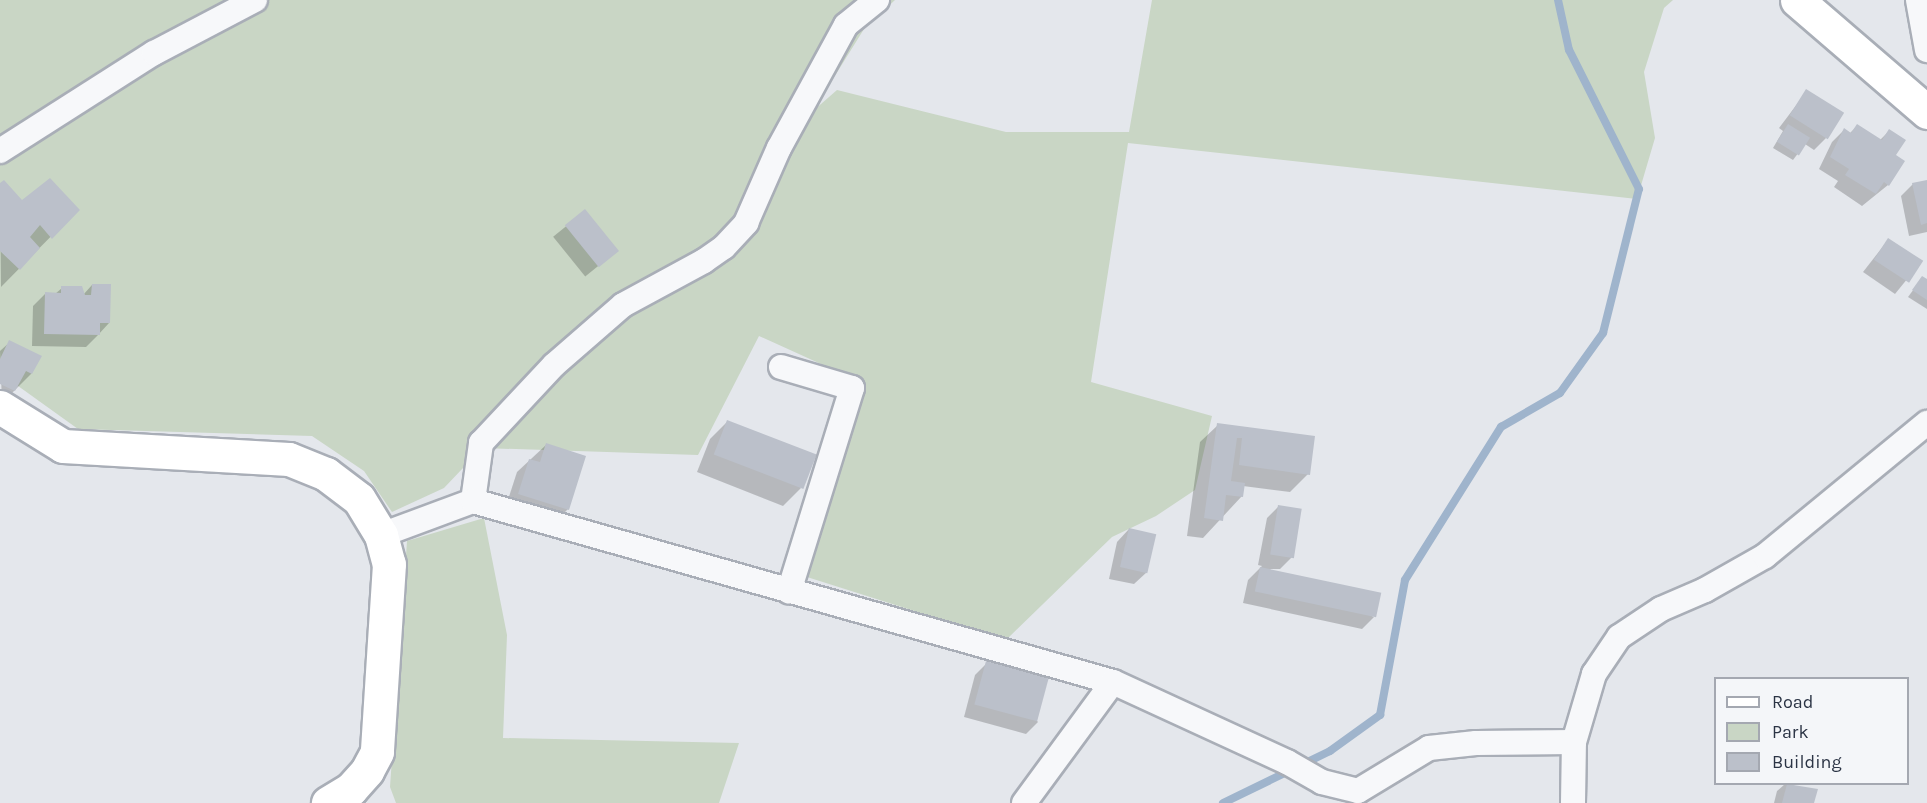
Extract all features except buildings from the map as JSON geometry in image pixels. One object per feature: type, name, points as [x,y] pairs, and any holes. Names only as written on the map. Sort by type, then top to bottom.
[{"type":"street","points":[[0,151],[154,53],[255,0]]},
{"type":"street","points":[[473,501],[481,443],[554,365],[623,305],[704,261],[724,247],[746,223],[779,148],[846,25],[877,0]]},
{"type":"street","points":[[1797,0],[1927,112]]},
{"type":"street","points":[[1918,0],[1927,50]]},
{"type":"street","points":[[781,367],[852,388],[789,591]]},
{"type":"street","points":[[0,407],[63,446],[289,459],[326,474],[359,499],[381,535],[389,564],[377,752],[367,771],[351,789],[328,803]]},
{"type":"street","points":[[1573,803],[1574,742],[1594,674],[1619,637],[1661,609],[1705,590],[1765,556],[1927,423]]},
{"type":"street","points":[[381,535],[473,501],[1113,682],[1287,762],[1322,782],[1358,792],[1429,748],[1476,743],[1574,742]]},
{"type":"street","points":[[1024,803],[1113,682]]},
{"type":"green space","points":[[0,0],[895,0],[864,29],[813,111],[837,90],[1006,132],[1129,132],[1152,0],[1673,0],[1664,8],[1644,72],[1655,138],[1637,199],[1128,143],[1091,382],[1212,416],[1195,490],[1156,516],[1112,537],[1006,640],[807,577],[854,379],[759,336],[698,455],[482,448],[444,488],[392,512],[364,471],[312,436],[78,429],[0,373]]},
{"type":"green space","points":[[484,518],[507,635],[503,738],[739,743],[719,803],[396,803],[390,787],[407,541]]},
{"type":"waterway","points":[[1223,803],[1330,751],[1380,715],[1405,580],[1501,427],[1560,393],[1603,333],[1639,189],[1569,50],[1558,0]]}]
